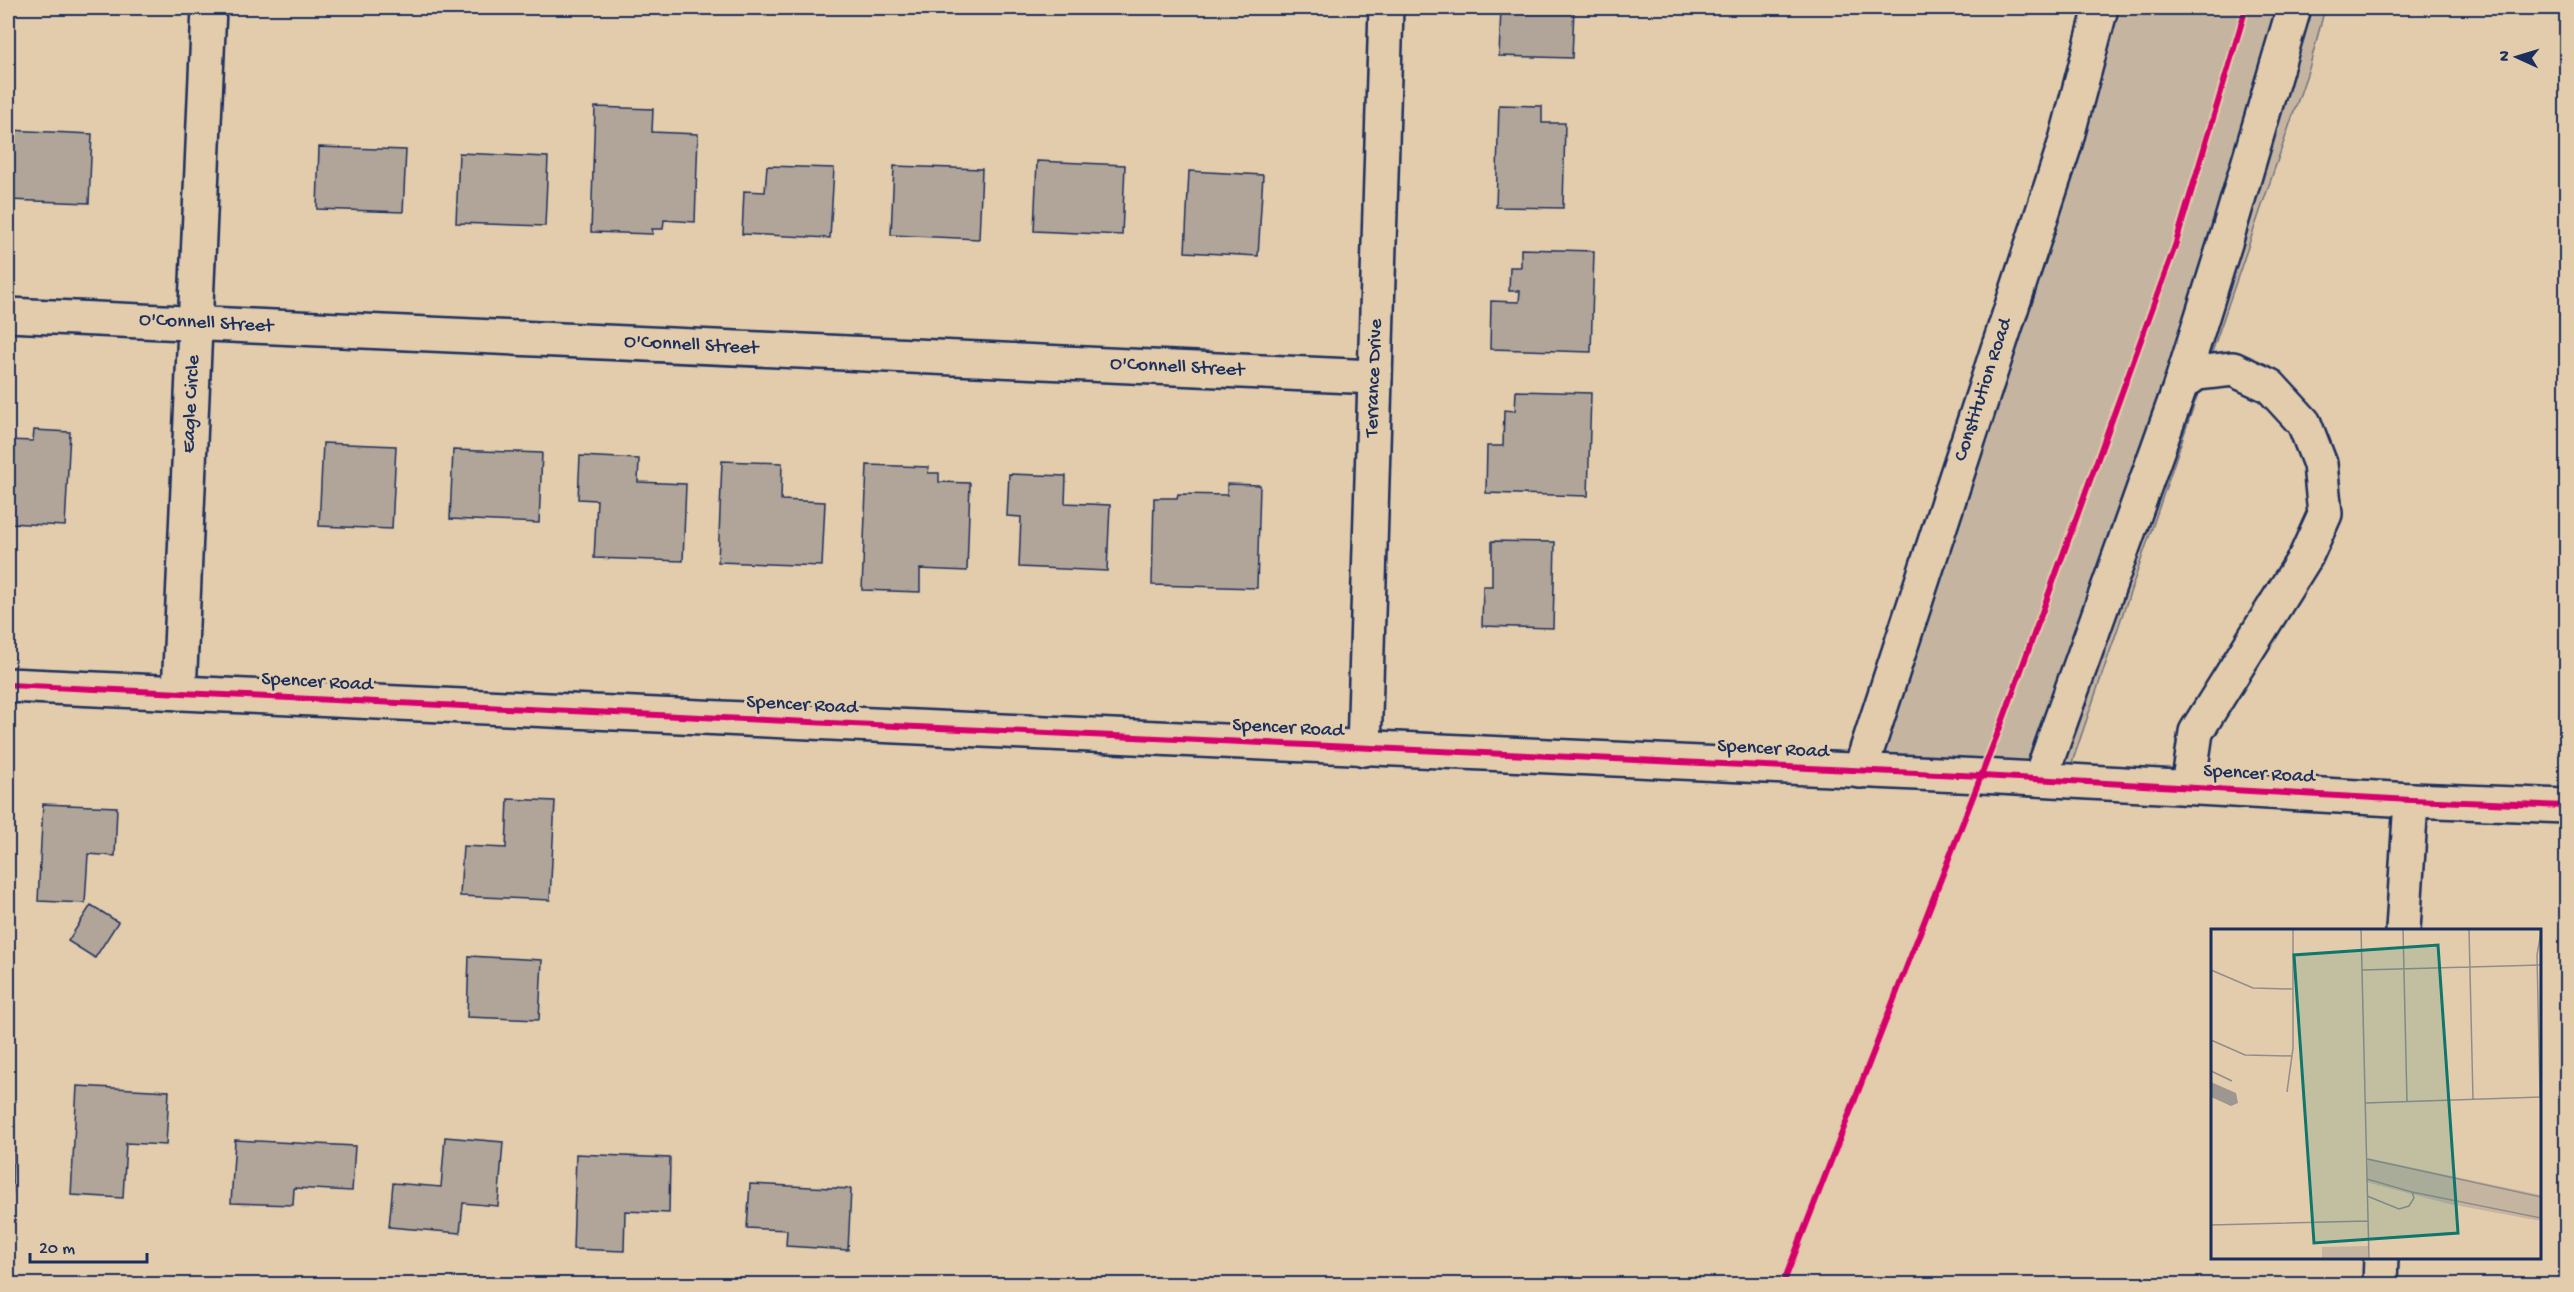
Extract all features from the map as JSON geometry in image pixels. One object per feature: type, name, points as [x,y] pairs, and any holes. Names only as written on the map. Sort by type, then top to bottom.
[{"type":"street","name":"Eagle Circle","points":[[179,693],[209,8]]},
{"type":"street","name":"Terrance Drive","points":[[1364,749],[1386,8]]},
{"type":"street","name":"Constitution Road","points":[[1860,771],[2061,156],[2101,8]]},
{"type":"street","points":[[2040,779],[2181,384],[2294,8]]},
{"type":"street","name":"O'Connell Street","points":[[8,315],[1376,377]]},
{"type":"street","points":[[2181,384],[2197,373],[2233,369],[2270,386],[2304,423],[2320,464],[2325,514],[2306,556],[2196,732],[2188,787]]},
{"type":"street","name":"Spencer Road","points":[[8,685],[2040,779],[2411,800],[2566,806]]},
{"type":"street","points":[[2403,929],[2411,800]]},
{"type":"street","points":[[2380,1284],[2381,1259]]},
{"type":"shaded area","points":[[2089,8],[2325,8],[2310,65],[2062,792],[1853,754],[2058,132]]},
{"type":"building","points":[[1501,8],[1574,8],[1572,58],[1499,56]]},
{"type":"building","points":[[1499,105],[1542,106],[1542,123],[1565,123],[1563,208],[1496,207]]},
{"type":"building","points":[[595,107],[653,109],[652,132],[698,134],[695,222],[664,220],[663,229],[652,229],[653,234],[591,232]]},
{"type":"building","points":[[8,130],[92,134],[89,203],[8,200]]},
{"type":"building","points":[[319,147],[406,150],[403,212],[317,209]]},
{"type":"building","points":[[459,153],[548,157],[545,226],[456,223]]},
{"type":"building","points":[[1037,161],[1125,165],[1122,235],[1034,231]]},
{"type":"building","points":[[767,166],[834,168],[830,238],[742,234],[744,191],[765,192]]},
{"type":"building","points":[[894,166],[982,169],[979,239],[891,235]]},
{"type":"building","points":[[1189,171],[1263,175],[1258,256],[1185,252]]},
{"type":"building","points":[[1521,249],[1594,251],[1591,352],[1490,349],[1491,301],[1519,302],[1520,291],[1509,291],[1510,267],[1521,267]]},
{"type":"building","points":[[1516,391],[1591,393],[1588,496],[1486,493],[1487,446],[1503,446],[1504,410],[1515,411]]},
{"type":"building","points":[[34,430],[70,432],[65,526],[8,523],[8,440],[33,441]]},
{"type":"building","points":[[323,443],[396,446],[392,529],[319,526]]},
{"type":"building","points":[[453,450],[542,453],[539,523],[450,519]]},
{"type":"building","points":[[580,456],[639,459],[638,482],[686,484],[683,561],[594,558],[597,500],[578,499]]},
{"type":"building","points":[[722,461],[782,463],[781,500],[825,502],[822,566],[718,562]]},
{"type":"building","points":[[867,465],[929,467],[928,473],[939,473],[939,482],[970,483],[967,571],[920,569],[920,592],[862,590]]},
{"type":"building","points":[[1009,474],[1066,476],[1065,503],[1110,505],[1107,571],[1019,567],[1021,517],[1007,516]]},
{"type":"building","points":[[1227,484],[1260,485],[1257,588],[1152,585],[1154,498],[1177,498],[1178,494],[1227,495]]},
{"type":"building","points":[[1492,541],[1555,542],[1553,628],[1482,626],[1483,586],[1492,586]]},
{"type":"building","points":[[508,799],[555,801],[550,900],[460,896],[463,846],[506,848]]},
{"type":"building","points":[[43,804],[117,807],[115,856],[88,854],[85,903],[38,901]]},
{"type":"building","points":[[91,905],[118,922],[95,958],[68,941]]},
{"type":"building","points":[[469,956],[542,960],[539,1020],[467,1017]]},
{"type":"building","points":[[77,1086],[169,1091],[166,1145],[126,1143],[123,1198],[71,1195]]},
{"type":"building","points":[[445,1137],[503,1142],[498,1206],[463,1203],[460,1233],[389,1227],[393,1183],[441,1187]]},
{"type":"building","points":[[235,1140],[355,1146],[352,1191],[294,1188],[293,1205],[231,1203]]},
{"type":"building","points":[[8,1148],[13,1148],[12,1193],[8,1192]]},
{"type":"building","points":[[576,1154],[670,1158],[669,1213],[625,1211],[624,1251],[573,1249]]},
{"type":"building","points":[[750,1184],[851,1189],[848,1250],[786,1246],[787,1230],[747,1228]]},
{"type":"cycle path","points":[[1783,1284],[2004,717],[2175,246],[2246,8]]},
{"type":"cycle path","points":[[8,685],[1981,776],[2411,800],[2566,806]]}]
